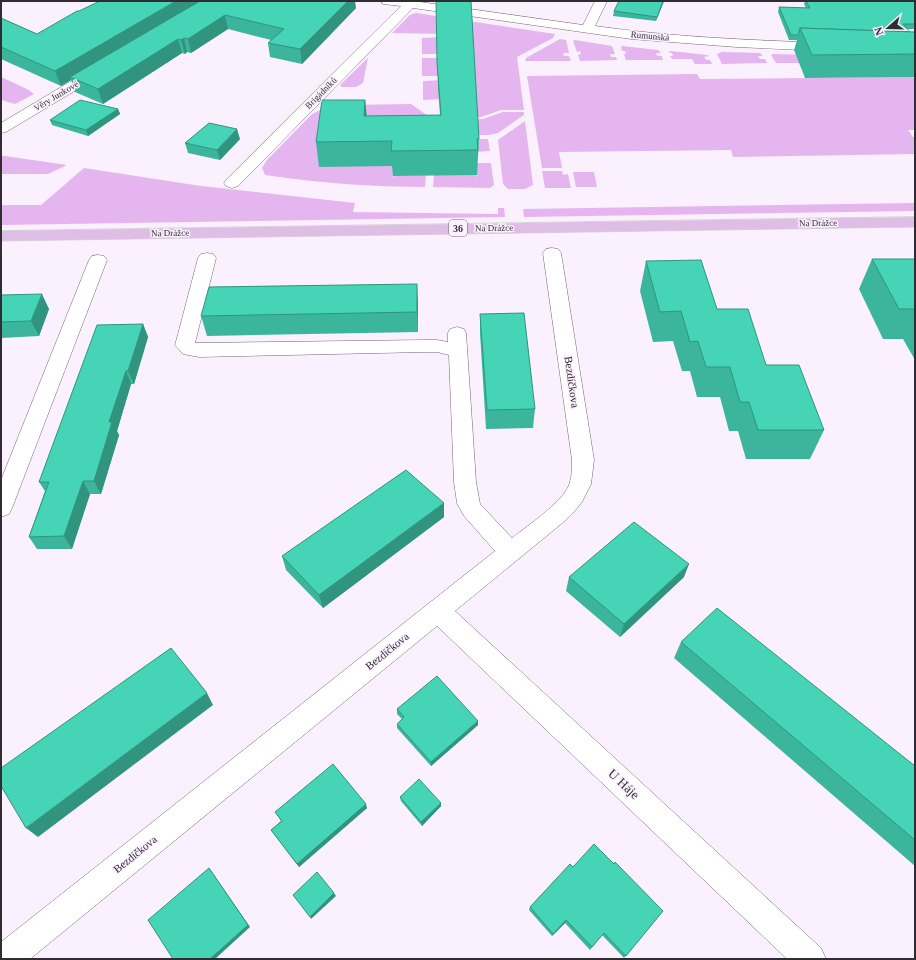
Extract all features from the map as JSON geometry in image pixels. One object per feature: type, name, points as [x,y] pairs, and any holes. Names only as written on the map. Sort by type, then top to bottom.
[{"type":"main road","name":"Na Drážce","points":[[1,236],[915,222]]},
{"type":"street","name":"Rumunská","points":[[387,1],[631,34],[737,43],[838,47]]},
{"type":"street","points":[[587,29],[601,1]]},
{"type":"street","name":"Brigádníků","points":[[232,183],[410,4]]},
{"type":"street","name":"Věry Junkové","points":[[1,129],[108,64]]},
{"type":"street","name":"Bezdíčkova","points":[[5,959],[558,514],[570,501],[578,490],[583,479],[583,460],[552,253]]},
{"type":"street","points":[[208,258],[186,338],[185,345],[190,349],[430,346],[457,342],[464,482],[468,503],[472,510],[510,552]]},
{"type":"street","points":[[1,508],[98,260]]},
{"type":"street","name":"U Háje","points":[[437,610],[810,959]]},
{"type":"shaded area","points":[[416,13],[555,34],[553,38],[517,57],[524,110],[501,110],[478,118],[443,34],[392,33],[410,15]]},
{"type":"shaded area","points":[[443,37],[444,54],[422,54],[422,38]]},
{"type":"shaded area","points":[[560,39],[566,40],[569,53],[563,53],[564,56],[569,56],[571,61],[525,61],[526,58]]},
{"type":"shaded area","points":[[575,40],[612,46],[615,54],[610,54],[611,57],[616,57],[617,60],[580,61],[578,55],[581,54],[580,51],[577,52],[573,41]]},
{"type":"shaded area","points":[[622,46],[658,50],[661,53],[656,53],[657,56],[662,56],[663,60],[626,60],[624,54],[626,54],[625,51],[622,51]]},
{"type":"shaded area","points":[[671,51],[707,55],[709,56],[704,57],[706,60],[710,60],[712,64],[695,64],[692,59],[672,59],[670,56],[673,56],[672,53],[668,52]]},
{"type":"shaded area","points":[[722,52],[760,53],[763,56],[758,56],[760,59],[765,59],[767,63],[722,64],[717,54]]},
{"type":"shaded area","points":[[771,55],[815,55],[821,63],[776,63]]},
{"type":"shaded area","points":[[368,58],[363,83],[356,87],[342,87],[340,85]]},
{"type":"shaded area","points":[[422,58],[444,58],[444,76],[422,76]]},
{"type":"shaded area","points":[[697,74],[700,79],[913,77],[915,80],[915,130],[908,130],[913,137],[915,137],[915,154],[733,157],[731,150],[559,152],[562,168],[542,168],[527,76]]},
{"type":"shaded area","points":[[1,77],[27,89],[34,94],[15,104],[1,100]]},
{"type":"shaded area","points":[[444,80],[445,99],[423,100],[423,81]]},
{"type":"shaded area","points":[[411,104],[457,136],[393,164],[393,178],[394,176],[426,175],[425,187],[345,184],[265,175],[262,168],[267,160],[312,114],[320,110],[335,106],[349,105]]},
{"type":"shaded area","points":[[503,112],[524,112],[524,115],[498,133],[489,135],[468,135],[444,121],[483,119]]},
{"type":"shaded area","points":[[525,121],[533,185],[525,189],[508,189],[503,184],[498,140]]},
{"type":"shaded area","points":[[475,139],[488,139],[490,151],[476,152]]},
{"type":"shaded area","points":[[1,156],[67,165],[48,174],[1,174]]},
{"type":"shaded area","points":[[477,163],[491,163],[494,185],[490,188],[433,187],[434,175],[476,175],[477,177]]},
{"type":"shaded area","points":[[84,168],[201,186],[355,203],[353,212],[498,214],[498,208],[504,208],[505,217],[1,225],[1,205],[41,205]]},
{"type":"shaded area","points":[[542,171],[562,171],[563,175],[568,174],[571,188],[545,188]]},
{"type":"shaded area","points":[[573,172],[594,172],[597,187],[576,187]]},
{"type":"shaded area","points":[[915,203],[915,211],[524,217],[523,209]]},
{"type":"building","points":[[100,1],[176,1],[55,71],[1,47],[1,18],[37,34],[77,11]]},
{"type":"building","points":[[200,1],[348,1],[300,49],[268,43],[284,29],[225,15],[188,39],[178,39],[98,89],[70,77]]},
{"type":"building","points":[[436,1],[471,1],[479,139],[477,139],[478,150],[391,151],[392,141],[316,142],[322,100],[365,100],[364,116],[441,115],[437,63]]},
{"type":"building","points":[[619,1],[663,1],[657,17],[614,11]]},
{"type":"building","points":[[806,1],[915,1],[915,24],[903,24],[910,32],[800,28],[798,35],[791,35],[779,7],[810,8]]},
{"type":"building","points":[[800,28],[915,32],[915,54],[812,55]]},
{"type":"building","points":[[80,100],[118,109],[86,130],[50,120]]},
{"type":"building","points":[[209,123],[237,129],[217,150],[185,143]]},
{"type":"building","points":[[872,259],[915,259],[915,309],[899,309]]},
{"type":"building","points":[[701,260],[717,309],[748,309],[766,365],[799,365],[824,430],[758,430],[749,402],[740,402],[730,367],[706,367],[698,341],[690,342],[681,311],[660,312],[646,261]]},
{"type":"building","points":[[417,284],[417,312],[201,316],[209,287]]},
{"type":"building","points":[[42,294],[31,321],[1,322],[1,295]]},
{"type":"building","points":[[524,313],[535,409],[487,410],[480,314]]},
{"type":"building","points":[[143,324],[128,371],[126,371],[109,422],[112,422],[94,481],[83,481],[64,536],[29,537],[49,482],[39,482],[97,325]]},
{"type":"building","points":[[406,470],[444,503],[319,595],[282,556]]},
{"type":"building","points":[[634,522],[689,564],[624,624],[569,577]]},
{"type":"building","points":[[717,608],[915,766],[915,840],[681,642]]},
{"type":"building","points":[[171,648],[207,693],[26,828],[1,786],[1,768]]},
{"type":"building","points":[[437,676],[478,721],[431,762],[397,724],[404,717],[397,709]]},
{"type":"building","points":[[333,764],[366,804],[297,864],[271,830],[282,821],[275,812]]},
{"type":"building","points":[[419,779],[441,803],[421,822],[400,797]]},
{"type":"building","points":[[594,844],[614,864],[615,862],[663,911],[626,956],[604,933],[592,947],[566,920],[553,934],[530,907],[570,864],[573,867]]},
{"type":"building","points":[[209,868],[248,925],[210,959],[173,959],[148,920]]},
{"type":"building","points":[[317,872],[334,893],[310,917],[293,895]]}]
